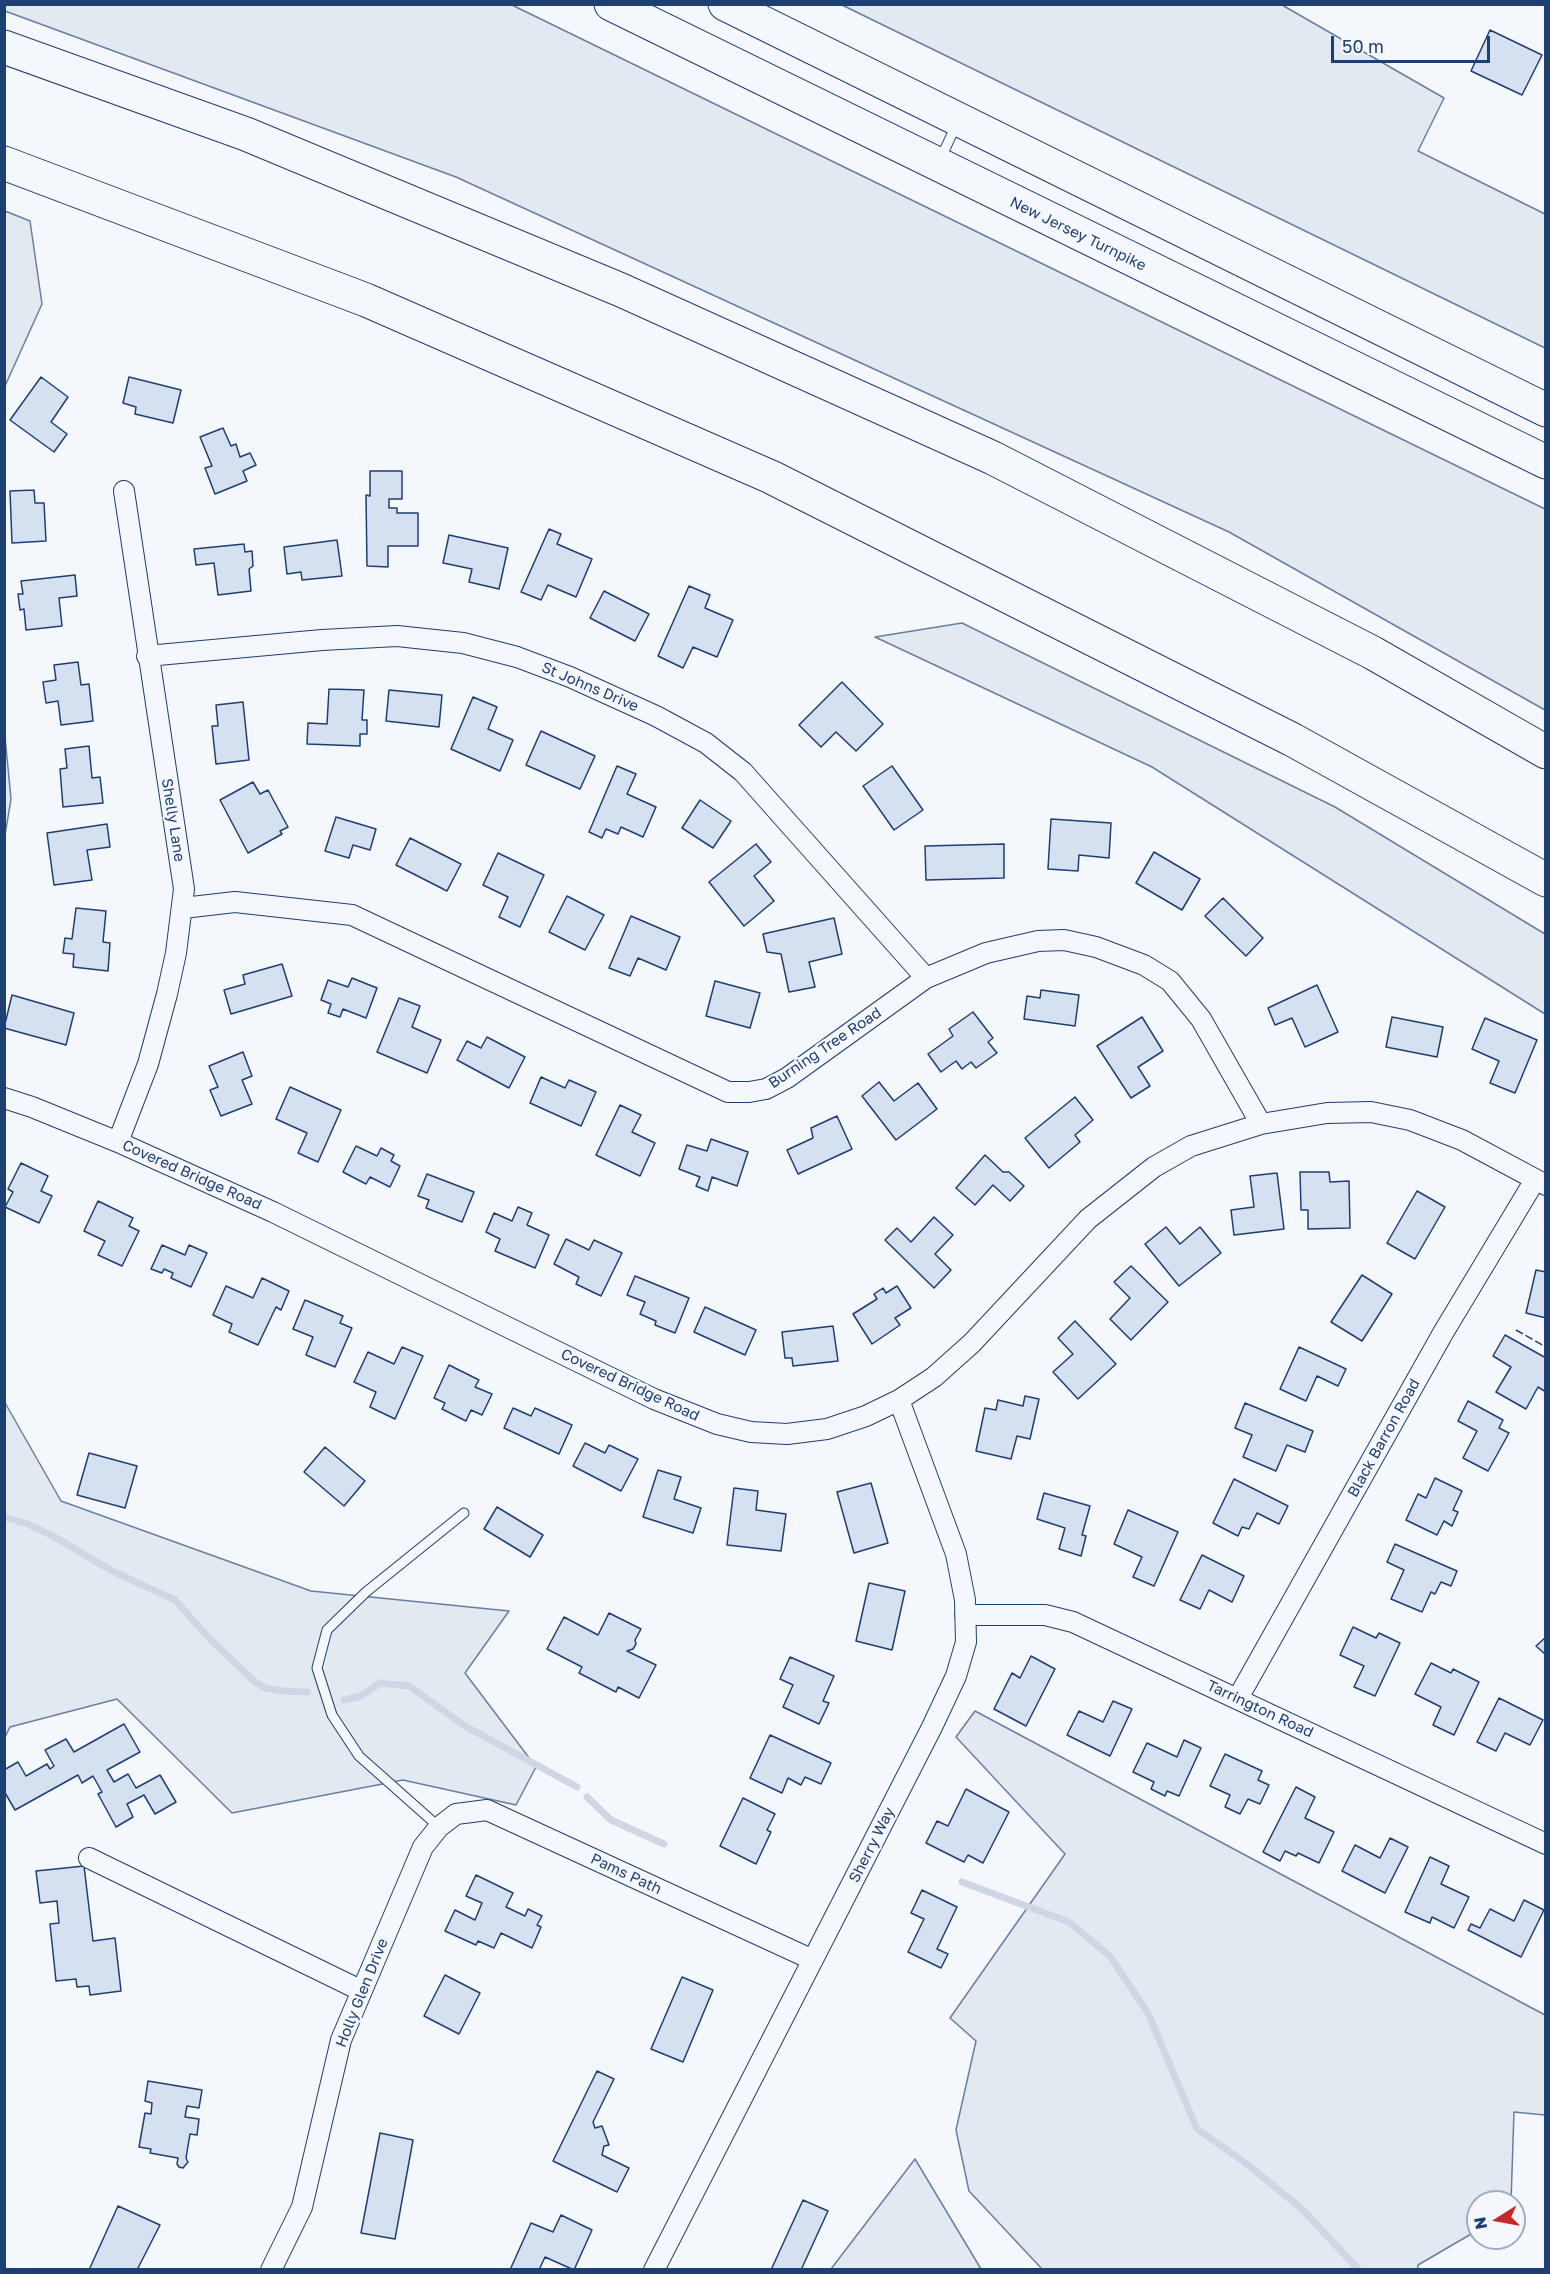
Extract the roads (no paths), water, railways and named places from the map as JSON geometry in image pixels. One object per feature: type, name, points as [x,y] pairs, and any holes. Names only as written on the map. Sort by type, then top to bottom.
[{"type":"highway","name":"New Jersey Turnpike","points":[[611,4],[1545,462]]},
{"type":"highway","points":[[725,4],[1545,410]]},
{"type":"highway","points":[[4,47],[246,134],[621,290],[993,458],[1373,652],[1545,752]]},
{"type":"highway","points":[[4,163],[366,300],[771,477],[1293,740],[1545,880]]},
{"type":"street","name":"Shelly Lane","points":[[118,1142],[151,1054],[167,994],[183,908],[184,889],[147,656],[124,491]]},
{"type":"street","name":"St Johns Drive","points":[[147,656],[322,640],[397,636],[463,643],[517,657],[570,677],[666,721],[706,743],[743,772],[926,978]]},
{"type":"street","name":"Burning Tree Road","points":[[183,908],[235,902],[352,915],[728,1092],[766,1089],[787,1078],[926,978],[986,953],[1038,941],[1064,940],[1096,947],[1144,965],[1170,981],[1201,1019],[1261,1124]]},
{"type":"street","name":"Covered Bridge Road","points":[[4,1098],[118,1142],[273,1212],[654,1398],[717,1424],[752,1432],[788,1434],[827,1429],[866,1416],[899,1400],[934,1377],[972,1343],[1088,1219],[1154,1167],[1191,1146],[1261,1124],[1327,1113],[1371,1112],[1410,1120],[1462,1140],[1540,1183]]},
{"type":"street","name":"Black Barron Road","points":[[1238,1698],[1443,1333],[1540,1183]]},
{"type":"street","name":"Sherry Way","points":[[654,2270],[932,1727],[956,1676],[966,1642],[965,1600],[956,1554],[899,1400]]},
{"type":"street","name":"Tarrington Road","points":[[965,1615],[1045,1615],[1072,1622],[1545,1844]]},
{"type":"street","name":"Pams Path","points":[[439,1827],[456,1814],[487,1810],[813,1960]]},
{"type":"street","name":"Holly Glen Drive","points":[[271,2270],[302,2207],[341,2040],[423,1847],[439,1827]]},
{"type":"street","points":[[89,1858],[362,1991]]},
{"type":"lane","points":[[938,165],[959,119]]},
{"type":"lane","points":[[439,1827],[359,1756],[332,1714],[317,1668],[327,1630],[366,1592],[464,1513]]},
{"type":"waterway","points":[[4,1517],[28,1524],[53,1536],[112,1571],[175,1600],[209,1638],[254,1681],[265,1688],[307,1692]]},
{"type":"waterway","points":[[344,1700],[361,1696],[380,1683],[409,1686],[465,1726],[577,1787]]},
{"type":"waterway","points":[[587,1797],[611,1820],[664,1844]]},
{"type":"waterway","points":[[962,1882],[1069,1922],[1110,1956],[1148,2013],[1197,2129],[1247,2164],[1302,2209],[1359,2270]]}]
